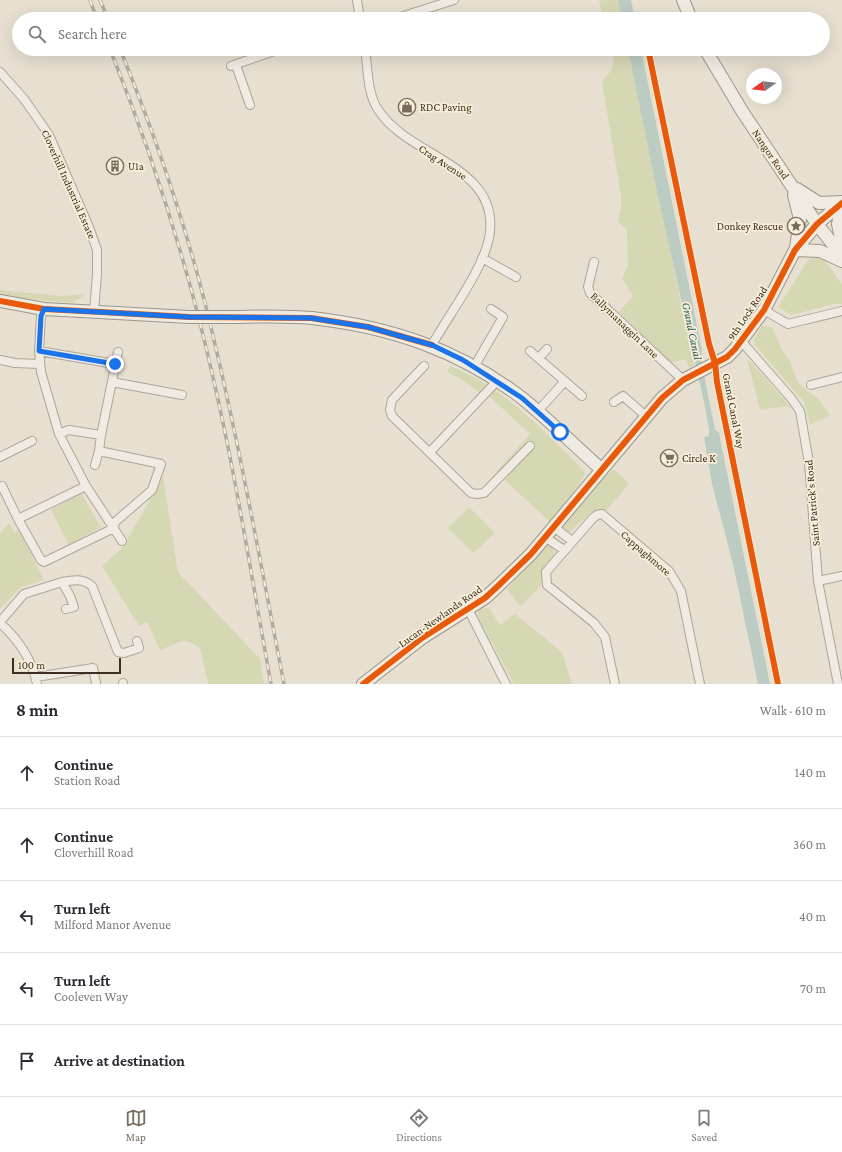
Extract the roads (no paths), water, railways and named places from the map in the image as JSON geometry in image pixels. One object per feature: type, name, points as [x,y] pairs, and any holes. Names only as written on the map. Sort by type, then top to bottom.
[{"type":"street","points":[[357,0],[359,12]]},
{"type":"street","points":[[416,12],[454,0]]},
{"type":"street","points":[[683,0],[688,12]]},
{"type":"street","points":[[250,105],[234,65],[260,56]]},
{"type":"street","name":"Crag Avenue","points":[[366,56],[372,92],[378,110],[390,126],[405,138],[465,174],[480,190],[487,207],[490,224],[489,239],[482,258],[432,345]]},
{"type":"street","name":"Nangor Road","points":[[709,56],[742,111],[791,185],[817,224],[842,256]]},
{"type":"street","name":"Cloverhill Industrial Estate","points":[[0,72],[24,99],[49,135],[89,227],[97,250],[94,312]]},
{"type":"street","points":[[791,185],[819,203],[842,202]]},
{"type":"street","points":[[791,185],[800,219],[795,250],[820,251],[842,261]]},
{"type":"street","name":"9th Lock Road","points":[[601,469],[662,398],[683,380],[727,357],[742,342],[764,310],[795,250],[817,224],[842,202]]},
{"type":"street","points":[[842,209],[838,224],[842,244]]},
{"type":"street","points":[[482,258],[516,278]]},
{"type":"street","name":"Ballymanaggin Lane","points":[[594,262],[588,288],[590,293],[683,380]]},
{"type":"street","points":[[0,301],[44,309],[94,312],[189,317],[311,318],[368,327],[432,345],[497,381],[537,412],[601,469]]},
{"type":"street","points":[[44,309],[41,316],[39,351],[40,364],[59,434],[86,486],[122,541]]},
{"type":"street","points":[[474,367],[503,317],[491,310]]},
{"type":"street","points":[[764,310],[788,324],[842,311]]},
{"type":"street","name":"Saint Patrick's Road","points":[[742,342],[791,398],[800,411],[809,463],[818,581],[838,684]]},
{"type":"street","points":[[539,358],[547,349]]},
{"type":"street","points":[[39,351],[115,364]]},
{"type":"street","points":[[530,351],[582,396]]},
{"type":"street","points":[[95,465],[118,352]]},
{"type":"street","points":[[0,360],[14,363],[40,364]]},
{"type":"street","points":[[424,366],[392,400],[390,410],[392,416],[471,493],[484,493],[530,446]]},
{"type":"street","points":[[811,385],[842,377]]},
{"type":"street","points":[[430,452],[497,381]]},
{"type":"street","points":[[537,412],[565,381]]},
{"type":"street","points":[[112,382],[182,395]]},
{"type":"street","points":[[614,402],[622,396],[646,416]]},
{"type":"street","points":[[59,434],[69,430],[101,434]]},
{"type":"street","points":[[0,457],[32,441]]},
{"type":"street","points":[[99,451],[161,464],[152,490],[115,522],[114,528]]},
{"type":"street","name":"Lucan-Newlands Road","points":[[363,684],[427,635],[485,598],[531,554],[601,469]]},
{"type":"street","points":[[1,484],[18,519],[41,560],[44,562],[114,528]]},
{"type":"street","points":[[18,519],[86,486]]},
{"type":"street","name":"Cappaghmore","points":[[615,684],[605,637],[594,623],[547,585],[546,572],[593,518],[602,514],[669,571],[681,590],[700,684]]},
{"type":"street","points":[[554,527],[572,541]]},
{"type":"street","points":[[546,537],[564,550]]},
{"type":"street","points":[[818,581],[842,576]]},
{"type":"street","points":[[96,683],[93,668],[36,681],[32,664],[24,648],[13,634],[0,623],[24,594],[62,582],[77,580],[84,581],[92,586],[118,652],[124,653],[139,648],[137,641]]},
{"type":"street","points":[[62,582],[74,607],[66,609]]},
{"type":"street","points":[[468,609],[506,684]]},
{"type":"water","points":[[618,0],[631,0],[634,12],[621,12]]},
{"type":"water","name":"Grand Canal","points":[[629,56],[642,56],[702,350],[701,359],[715,430],[719,432],[770,684],[758,684],[733,564],[712,484],[704,437],[709,436],[709,429],[704,402],[658,196]]},
{"type":"railway","points":[[90,0],[94,12]]},
{"type":"railway","points":[[100,0],[105,12]]},
{"type":"railway","points":[[113,56],[154,168],[180,249],[202,332],[229,450],[271,684]]},
{"type":"railway","points":[[123,56],[166,172],[204,299],[237,443],[284,684]]},
{"type":"place","name":"RDC Paving","points":[[407,107]]},
{"type":"place","name":"U1a","points":[[115,166]]},
{"type":"place","name":"Donkey Rescue","points":[[796,226]]},
{"type":"place","name":"Circle K","points":[[669,458]]}]
